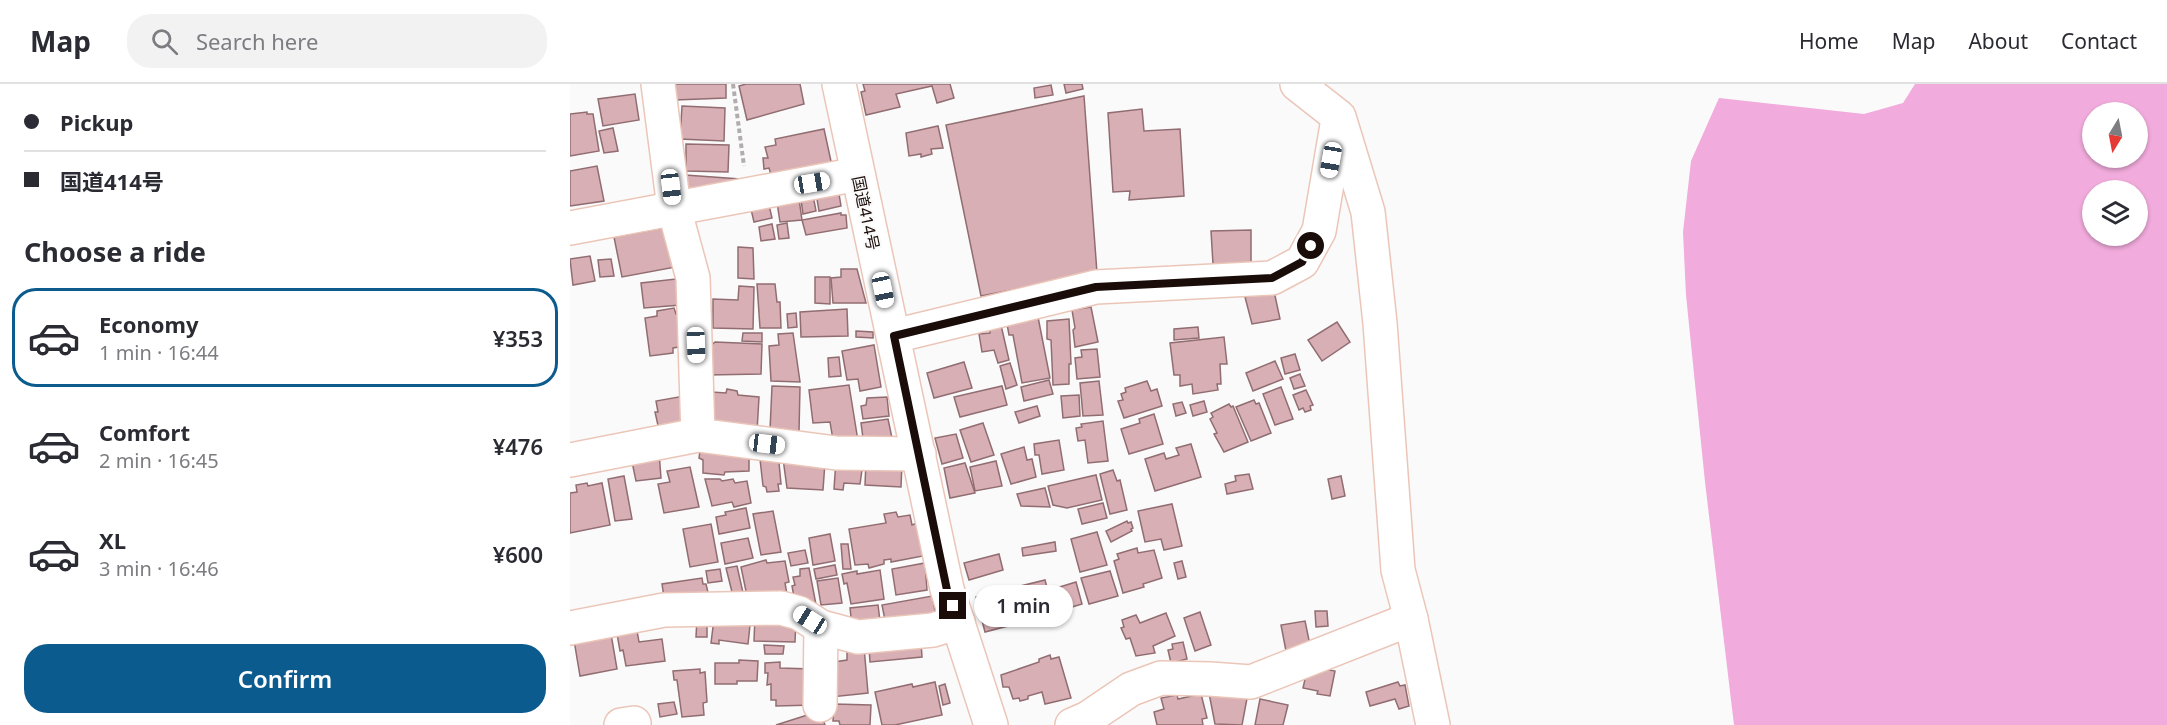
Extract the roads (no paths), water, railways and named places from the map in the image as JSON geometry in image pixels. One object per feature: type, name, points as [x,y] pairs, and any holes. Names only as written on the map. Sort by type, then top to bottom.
[{"type":"main road","points":[[658,84],[674,207],[693,278],[698,435]]},
{"type":"main road","name":"国道414号","points":[[839,84],[947,590],[991,725]]},
{"type":"main road","points":[[1297,84],[1339,117],[1368,212],[1380,322],[1398,570],[1411,619],[1433,725]]},
{"type":"main road","points":[[894,336],[1096,287],[1272,278],[1302,262],[1319,231],[1339,117]]},
{"type":"main road","points":[[570,228],[858,174]]},
{"type":"main road","points":[[570,460],[698,435],[836,453],[919,454]]},
{"type":"main road","points":[[570,628],[664,610],[781,608],[799,613],[821,627],[858,637],[933,630],[958,622]]},
{"type":"main road","points":[[1072,725],[1088,718],[1131,689],[1161,678],[1251,682],[1411,619]]},
{"type":"main road","points":[[820,705],[821,627]]}]
